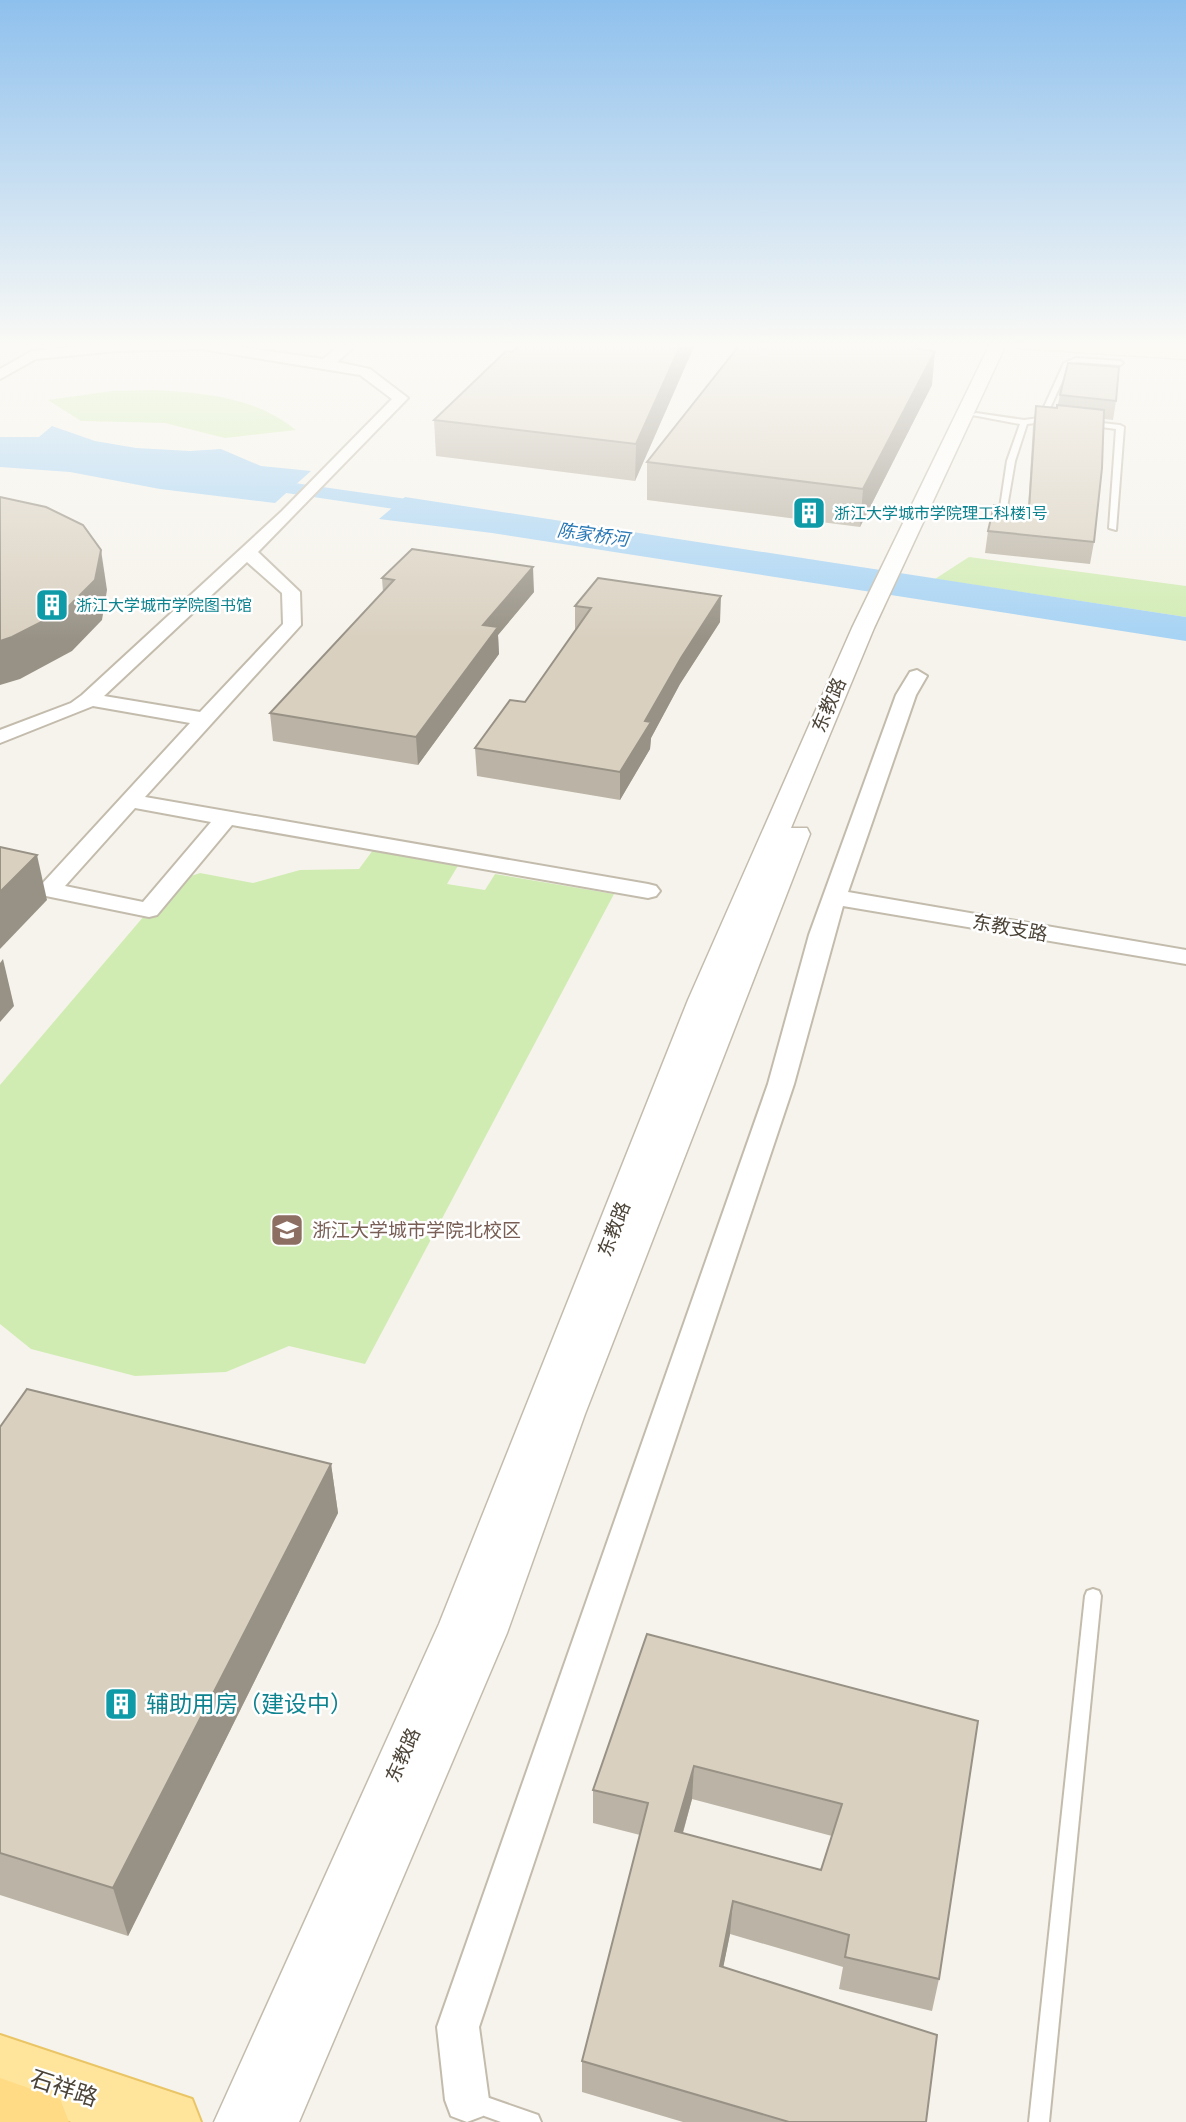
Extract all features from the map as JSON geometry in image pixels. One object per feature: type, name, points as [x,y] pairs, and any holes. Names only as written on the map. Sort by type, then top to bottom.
[{"type":"highway","points":[[0,2110],[37,2122]]},
{"type":"main road","name":"石祥路","points":[[0,2067],[169,2122]]},
{"type":"street","points":[[0,737],[78,707],[89,699],[249,554],[362,441]]},
{"type":"street","name":"东教路","points":[[911,544],[956,441]]},
{"type":"street","name":"东教路","points":[[241,2122],[460,1624],[703,999],[870,628],[963,441]]},
{"type":"street","points":[[49,890],[292,625],[291,592],[249,554]]},
{"type":"street","name":"东教路","points":[[272,2122],[485,1633],[566,1414],[870,628]]},
{"type":"street","points":[[467,2100],[458,2027],[781,1084],[821,935],[906,695],[917,676]]},
{"type":"street","points":[[89,699],[205,719]]},
{"type":"street","points":[[130,801],[648,891]]},
{"type":"street","points":[[25,885],[149,910],[227,817]]},
{"type":"street","name":"东教支路","points":[[834,897],[1186,957]]},
{"type":"lane","points":[[1002,519],[1018,441]]},
{"type":"lane","points":[[1113,528],[1119,441]]},
{"type":"lane","points":[[1039,2122],[1093,1596]]},
{"type":"lane","points":[[467,2100],[531,2122]]},
{"type":"green space","points":[[969,557],[1186,586],[1186,617],[935,579]]},
{"type":"green space","points":[[373,850],[459,864],[447,884],[485,890],[495,874],[614,894],[365,1364],[289,1346],[226,1372],[135,1376],[31,1349],[0,1324],[0,1085],[173,882],[200,873],[253,883],[300,870],[359,869]]},
{"type":"water","points":[[0,441],[95,441],[136,448],[190,451],[221,449],[261,466],[311,471],[275,503],[160,489],[70,472],[0,467]]},
{"type":"water","points":[[405,497],[1186,617],[1186,641],[492,533],[379,519]]},
{"type":"building","points":[[611,441],[637,441],[636,444]]},
{"type":"building","points":[[664,441],[888,441],[863,489],[647,462]]},
{"type":"building","points":[[1034,441],[1103,441],[1094,542],[988,531],[994,505],[1029,509]]},
{"type":"building","points":[[0,497],[46,507],[83,525],[101,550],[95,580],[65,610],[0,641]]},
{"type":"building","points":[[412,549],[533,567],[483,625],[498,627],[416,737],[270,713],[394,580],[382,578]]},
{"type":"building","points":[[598,578],[721,596],[681,658],[645,721],[651,722],[620,772],[475,748],[510,700],[525,702],[591,608],[575,606]]},
{"type":"building","points":[[0,847],[37,855],[0,892]]},
{"type":"building","name":"辅助用房（建设中）","points":[[27,1389],[331,1464],[113,1888],[0,1853],[0,1427]]},
{"type":"building","points":[[647,1634],[978,1721],[939,1979],[845,1957],[849,1935],[733,1901],[720,1966],[937,2035],[926,2122],[789,2122],[582,2061],[648,1803],[593,1790]],"holes":[[[694,1766],[842,1804],[821,1870],[675,1831]]]},
{"type":"waterway","name":"陈家桥河","points":[[252,483],[435,509]]},
{"type":"place","name":"浙江大学城市学院理工科楼1号","points":[[809,513]]},
{"type":"place","name":"浙江大学城市学院图书馆","points":[[52,605]]},
{"type":"place","name":"浙江大学城市学院北校区","points":[[287,1230]]},
{"type":"place","name":"辅助用房（建设中）","points":[[121,1704]]}]
